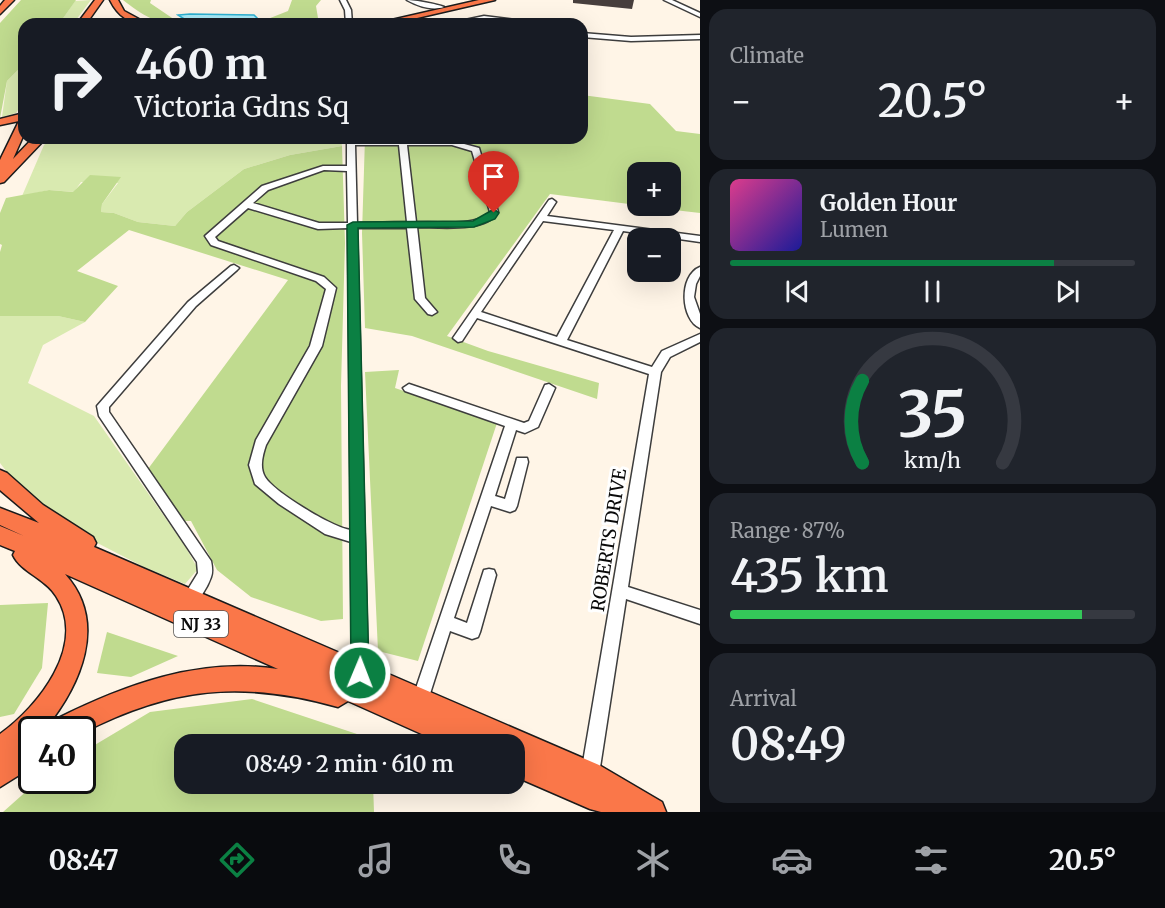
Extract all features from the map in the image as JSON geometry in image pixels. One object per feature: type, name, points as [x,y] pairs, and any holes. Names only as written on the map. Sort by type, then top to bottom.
[{"type":"highway","points":[[0,11],[10,0]]},
{"type":"highway","points":[[86,18],[99,0]]},
{"type":"highway","points":[[114,0],[121,13],[131,18]]},
{"type":"highway","points":[[389,18],[475,0]]},
{"type":"highway","points":[[397,18],[416,11],[491,0]]},
{"type":"highway","points":[[0,122],[18,118]]},
{"type":"highway","points":[[0,174],[18,135]]},
{"type":"highway","points":[[0,179],[34,144]]},
{"type":"highway","points":[[0,478],[48,520],[148,581]]},
{"type":"highway","name":"NJ 33","points":[[0,516],[360,673],[457,734]]},
{"type":"highway","name":"NJ 33","points":[[0,535],[411,706],[590,774],[644,811]]},
{"type":"highway","points":[[0,540],[55,578],[68,595],[76,627],[72,661],[56,693],[34,722],[0,750]]},
{"type":"highway","points":[[87,716],[152,690],[191,681],[230,677],[266,679],[411,706]]},
{"type":"highway","points":[[0,774],[18,760]]},
{"type":"highway","name":"NJ 33","points":[[525,767],[590,795],[644,811]]},
{"type":"street","points":[[343,0],[349,18]]},
{"type":"street","points":[[667,0],[700,15]]},
{"type":"street","points":[[588,36],[624,39],[700,36]]},
{"type":"street","points":[[351,144],[360,673]]},
{"type":"street","points":[[403,144],[420,299],[432,312]]},
{"type":"street","points":[[245,204],[318,226],[474,224],[491,217],[494,213],[476,150],[456,144]]},
{"type":"street","points":[[352,169],[323,168],[265,188],[212,232],[211,240],[214,243],[320,279],[331,288],[316,346],[255,455],[260,481],[319,524],[337,533],[359,538]]},
{"type":"street","points":[[458,338],[552,202]]},
{"type":"street","points":[[542,218],[700,239]]},
{"type":"street","points":[[560,342],[620,228]]},
{"type":"street","points":[[190,599],[205,574],[204,561],[103,413],[103,406],[192,304],[234,268]]},
{"type":"street","points":[[700,270],[691,281],[688,296],[700,325]]},
{"type":"street","points":[[475,314],[655,372],[666,354],[700,338]]},
{"type":"street","name":"ROBERTS DRIVE","points":[[590,774],[655,372]]},
{"type":"street","points":[[409,387],[511,425],[531,427],[549,388]]},
{"type":"street","points":[[411,706],[445,622],[511,425]]},
{"type":"street","points":[[487,499],[510,506],[522,462]]},
{"type":"street","points":[[445,622],[472,632],[489,575]]},
{"type":"street","points":[[621,591],[700,617]]},
{"type":"green space","points":[[21,0],[76,0],[63,18],[18,18],[18,70],[7,81],[0,118],[0,23]]},
{"type":"green space","points":[[91,0],[78,18],[63,18],[75,1]]},
{"type":"green space","points":[[123,0],[151,0],[150,3],[172,18],[150,18]]},
{"type":"green space","points":[[292,0],[321,0],[316,6],[318,18],[270,18],[288,11]]},
{"type":"green space","points":[[18,70],[18,110],[16,113],[2,117],[7,81]]},
{"type":"green space","points":[[588,96],[650,104],[676,131],[700,134],[700,213],[681,211],[681,162],[627,162],[627,204],[550,194],[447,336],[488,351],[599,383],[597,399],[412,336],[365,328],[362,233],[365,144],[588,144]]},
{"type":"green space","points":[[342,144],[342,146],[290,155],[244,169],[187,212],[175,226],[138,222],[114,213],[101,212],[102,204],[118,183],[81,182],[74,192],[49,190],[22,196],[44,145]]},
{"type":"green space","points":[[342,146],[345,243],[341,386],[343,619],[321,621],[251,597],[217,570],[191,521],[177,521],[145,473],[288,280],[129,230],[77,271],[118,286],[85,322],[58,316],[0,316],[0,252],[2,245],[0,244],[0,213],[6,198],[49,190],[73,192],[90,175],[121,177],[102,204],[101,212],[114,213],[138,222],[175,226],[187,212],[244,169],[290,155]]},
{"type":"green space","points":[[0,316],[58,316],[85,322],[43,345],[28,383],[94,416],[185,546],[198,569],[185,584],[144,567],[76,532],[24,494],[0,463]]},
{"type":"green space","points":[[399,370],[395,388],[497,423],[418,661],[378,651],[365,372]]},
{"type":"green space","points":[[48,603],[42,668],[14,714],[0,717],[0,605]]},
{"type":"green space","points":[[107,632],[178,656],[131,677],[97,673]]},
{"type":"green space","points":[[252,699],[357,734],[174,734],[174,794],[373,794],[374,812],[3,812],[23,794],[96,794],[96,744],[150,712]]},
{"type":"water","points":[[178,15],[254,15],[257,18],[183,18]]},
{"type":"route","points":[[360,673],[361,616],[353,225],[474,224],[484,221],[494,213]]}]
